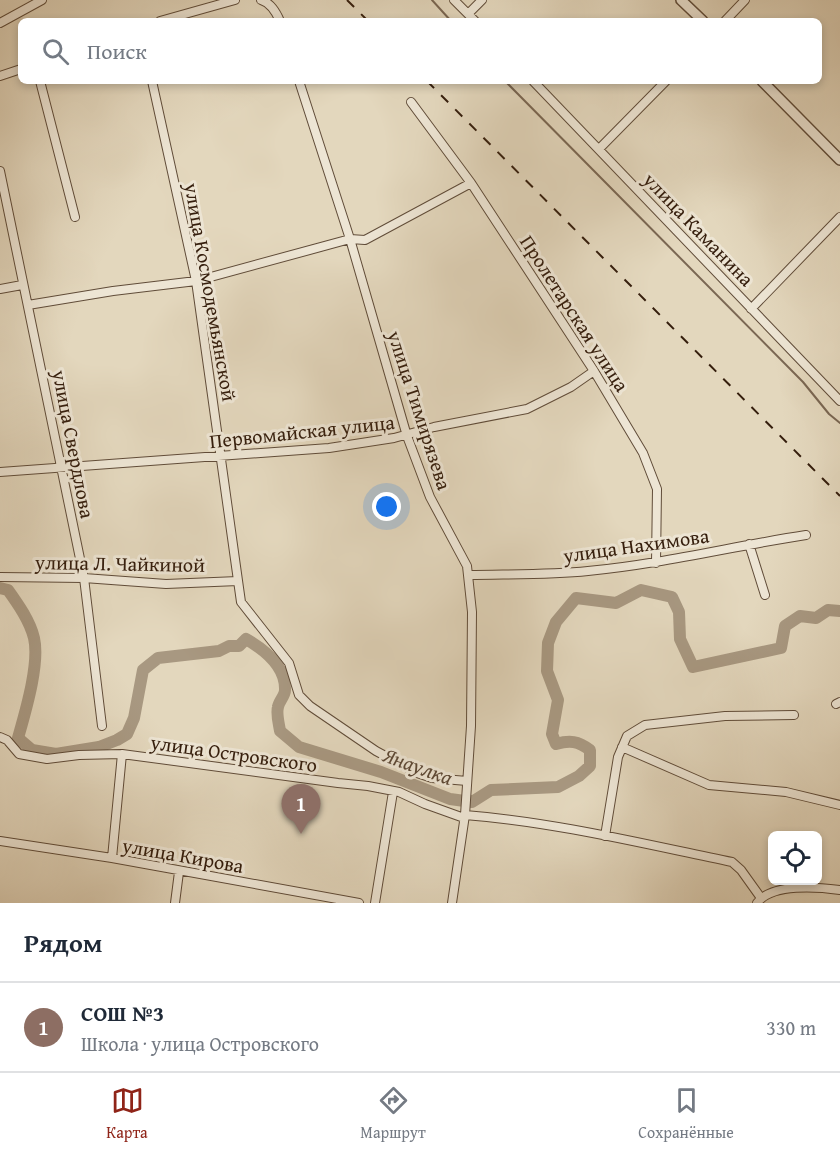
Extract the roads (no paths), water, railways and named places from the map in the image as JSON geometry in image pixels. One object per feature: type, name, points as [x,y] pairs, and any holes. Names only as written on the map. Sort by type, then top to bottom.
[{"type":"street","points":[[0,23],[42,0]]},
{"type":"street","points":[[171,18],[235,0]]},
{"type":"street","points":[[261,0],[275,10],[279,18]]},
{"type":"street","points":[[454,0],[472,18]]},
{"type":"street","points":[[468,14],[482,0]]},
{"type":"street","points":[[681,0],[700,18]]},
{"type":"street","points":[[728,18],[745,0]]},
{"type":"street","points":[[0,76],[18,70]]},
{"type":"street","points":[[41,84],[75,217]]},
{"type":"street","name":"улица Космодемьянской","points":[[153,84],[196,281],[238,581]]},
{"type":"street","name":"улица Тимирязева","points":[[300,84],[350,239],[407,436],[430,497],[469,575],[472,612],[472,692],[465,813]]},
{"type":"street","name":"улица Каманина","points":[[536,84],[840,401]]},
{"type":"street","points":[[599,149],[663,84]]},
{"type":"street","points":[[765,84],[840,160]]},
{"type":"street","name":"Пролетарская улица","points":[[411,102],[471,183],[594,371],[643,453],[657,489],[656,562]]},
{"type":"street","name":"улица Свердлова","points":[[0,171],[84,578],[102,726]]},
{"type":"street","points":[[28,305],[196,281],[350,239],[365,240],[471,183]]},
{"type":"street","points":[[751,309],[840,217]]},
{"type":"street","points":[[0,289],[22,285]]},
{"type":"street","name":"Первомайская улица","points":[[0,471],[330,448],[407,436],[434,427],[527,409],[571,387],[594,371]]},
{"type":"street","name":"улица Нахимова","points":[[469,575],[587,571],[656,562],[806,535]]},
{"type":"street","points":[[749,544],[765,595]]},
{"type":"street","name":"улица Л. Чайкиной","points":[[0,577],[84,578],[166,584],[238,581]]},
{"type":"street","points":[[238,581],[242,602],[289,663],[299,695],[310,706],[376,751],[417,773],[466,785]]},
{"type":"street","points":[[605,836],[618,757],[627,736],[645,725],[725,716],[794,715]]},
{"type":"street","name":"улица Островского","points":[[0,737],[7,740],[19,754],[47,759],[79,755],[122,754],[368,786],[399,792],[465,813],[605,836],[732,861],[741,870],[759,901]]},
{"type":"street","points":[[622,747],[710,785],[786,792],[840,805]]},
{"type":"street","points":[[111,858],[122,754]]},
{"type":"street","points":[[375,903],[393,792]]},
{"type":"street","points":[[452,903],[465,813]]},
{"type":"street","name":"улица Кирова","points":[[0,841],[111,858],[359,903]]},
{"type":"street","points":[[175,903],[179,872]]},
{"type":"street","points":[[759,901],[783,890],[803,887],[840,889]]},
{"type":"waterway","points":[[432,0],[448,18]]},
{"type":"waterway","points":[[508,84],[803,382],[829,414],[840,423]]},
{"type":"waterway","name":"Янаулка","points":[[0,588],[8,590],[16,601],[27,619],[34,638],[33,674],[18,738],[32,750],[56,754],[99,747],[117,740],[127,734],[134,718],[143,670],[158,658],[219,651],[229,646],[239,646],[246,639],[267,654],[282,673],[285,690],[277,710],[280,731],[299,747],[381,772],[450,799],[472,802],[491,790],[558,787],[579,776],[590,766],[590,750],[574,742],[556,744],[552,734],[558,700],[547,671],[548,643],[556,622],[576,598],[616,603],[641,590],[672,597],[679,612],[680,639],[693,667],[781,648],[785,626],[800,616],[816,618],[828,610],[840,611]]},
{"type":"railway","points":[[347,0],[365,18]]},
{"type":"railway","points":[[430,84],[840,496]]},
{"type":"place","name":"СОШ №3","points":[[301,834]]}]
